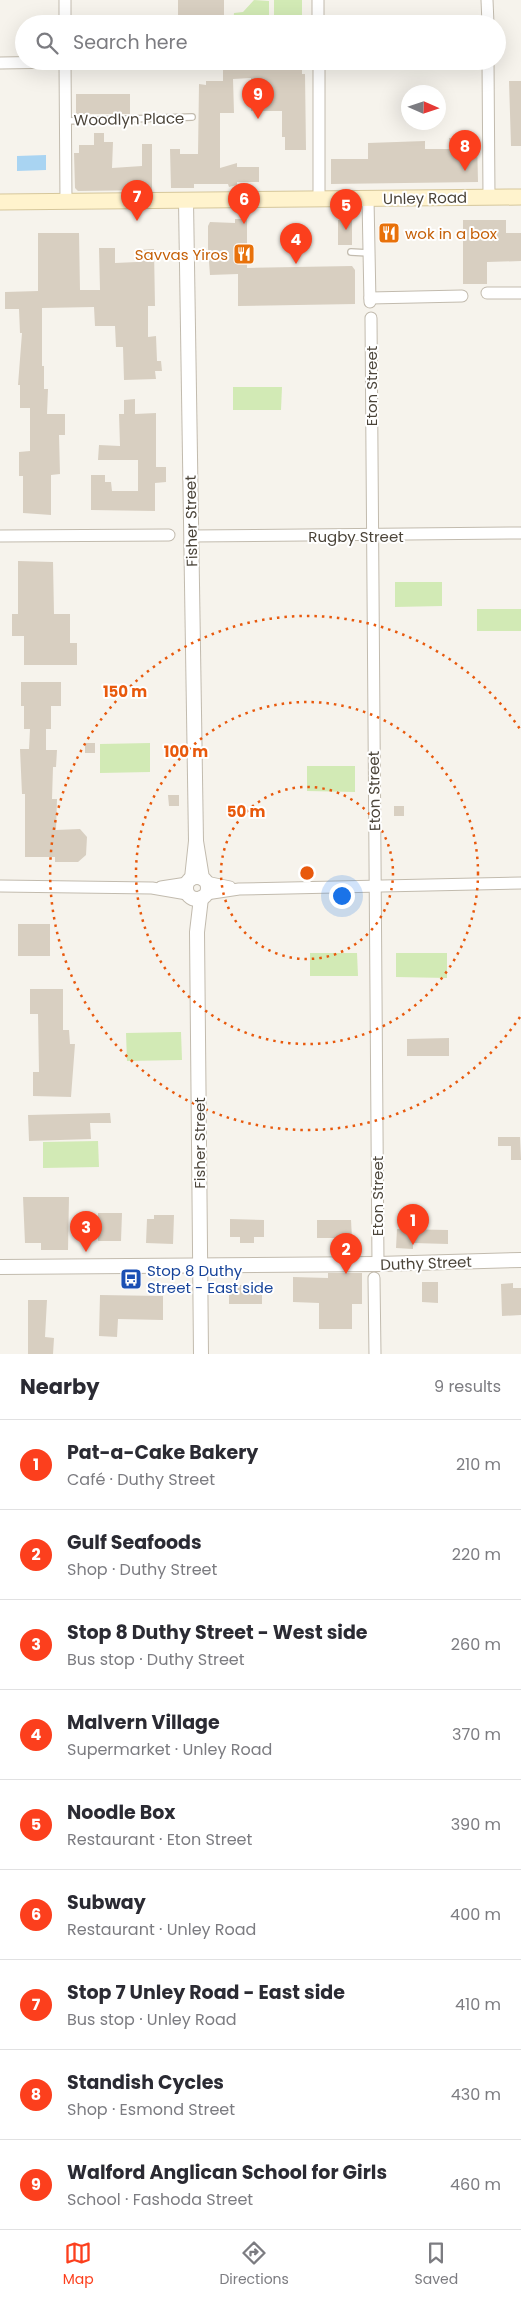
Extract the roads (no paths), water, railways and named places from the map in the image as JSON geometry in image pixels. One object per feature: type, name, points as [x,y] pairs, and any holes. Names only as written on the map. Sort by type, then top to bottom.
[{"type":"main road","name":"Unley Road","points":[[0,202],[521,197]]},
{"type":"street","points":[[65,0],[65,15]]},
{"type":"street","points":[[318,0],[318,15]]},
{"type":"street","points":[[487,0],[488,15]]},
{"type":"street","points":[[0,63],[15,63]]},
{"type":"street","points":[[65,70],[66,202]]},
{"type":"street","points":[[319,70],[320,199]]},
{"type":"street","points":[[488,70],[490,197]]},
{"type":"street","points":[[368,199],[370,300],[462,296]]},
{"type":"street","name":"Fisher Street","points":[[186,201],[197,888],[201,1354]]},
{"type":"street","points":[[487,293],[521,293]]},
{"type":"street","name":"Eton Street","points":[[370,318],[378,1264]]},
{"type":"street","name":"Rugby Street","points":[[191,536],[371,536],[521,533]]},
{"type":"street","points":[[0,536],[169,535]]},
{"type":"street","points":[[0,886],[239,888],[521,883]]},
{"type":"street","name":"Duthy Street","points":[[0,1267],[378,1264],[521,1260]]},
{"type":"street","points":[[374,1278],[375,1354]]},
{"type":"lane","name":"Woodlyn Place","points":[[66,121],[192,117]]},
{"type":"lane","points":[[351,252],[369,253]]},
{"type":"water","points":[[46,155],[46,170],[17,171],[17,156]]},
{"type":"place","name":"Walford Anglican School for Girls","points":[[258,119]]},
{"type":"place","name":"Standish Cycles","points":[[465,171]]},
{"type":"place","name":"Stop 7 Unley Road - East side","points":[[137,221]]},
{"type":"place","name":"Subway","points":[[244,224]]},
{"type":"place","name":"Noodle Box","points":[[346,230]]},
{"type":"place","name":"wok in a box","points":[[389,233]]},
{"type":"place","name":"Savvas Yiros","points":[[244,254]]},
{"type":"place","name":"Malvern Village","points":[[296,264]]},
{"type":"place","name":"Pat-a-Cake Bakery","points":[[413,1245]]},
{"type":"place","name":"Stop 8 Duthy Street - West side","points":[[86,1252]]},
{"type":"place","name":"Gulf Seafoods","points":[[346,1274]]},
{"type":"place","name":"Stop 8 Duthy Street - East side","points":[[131,1279]]}]
